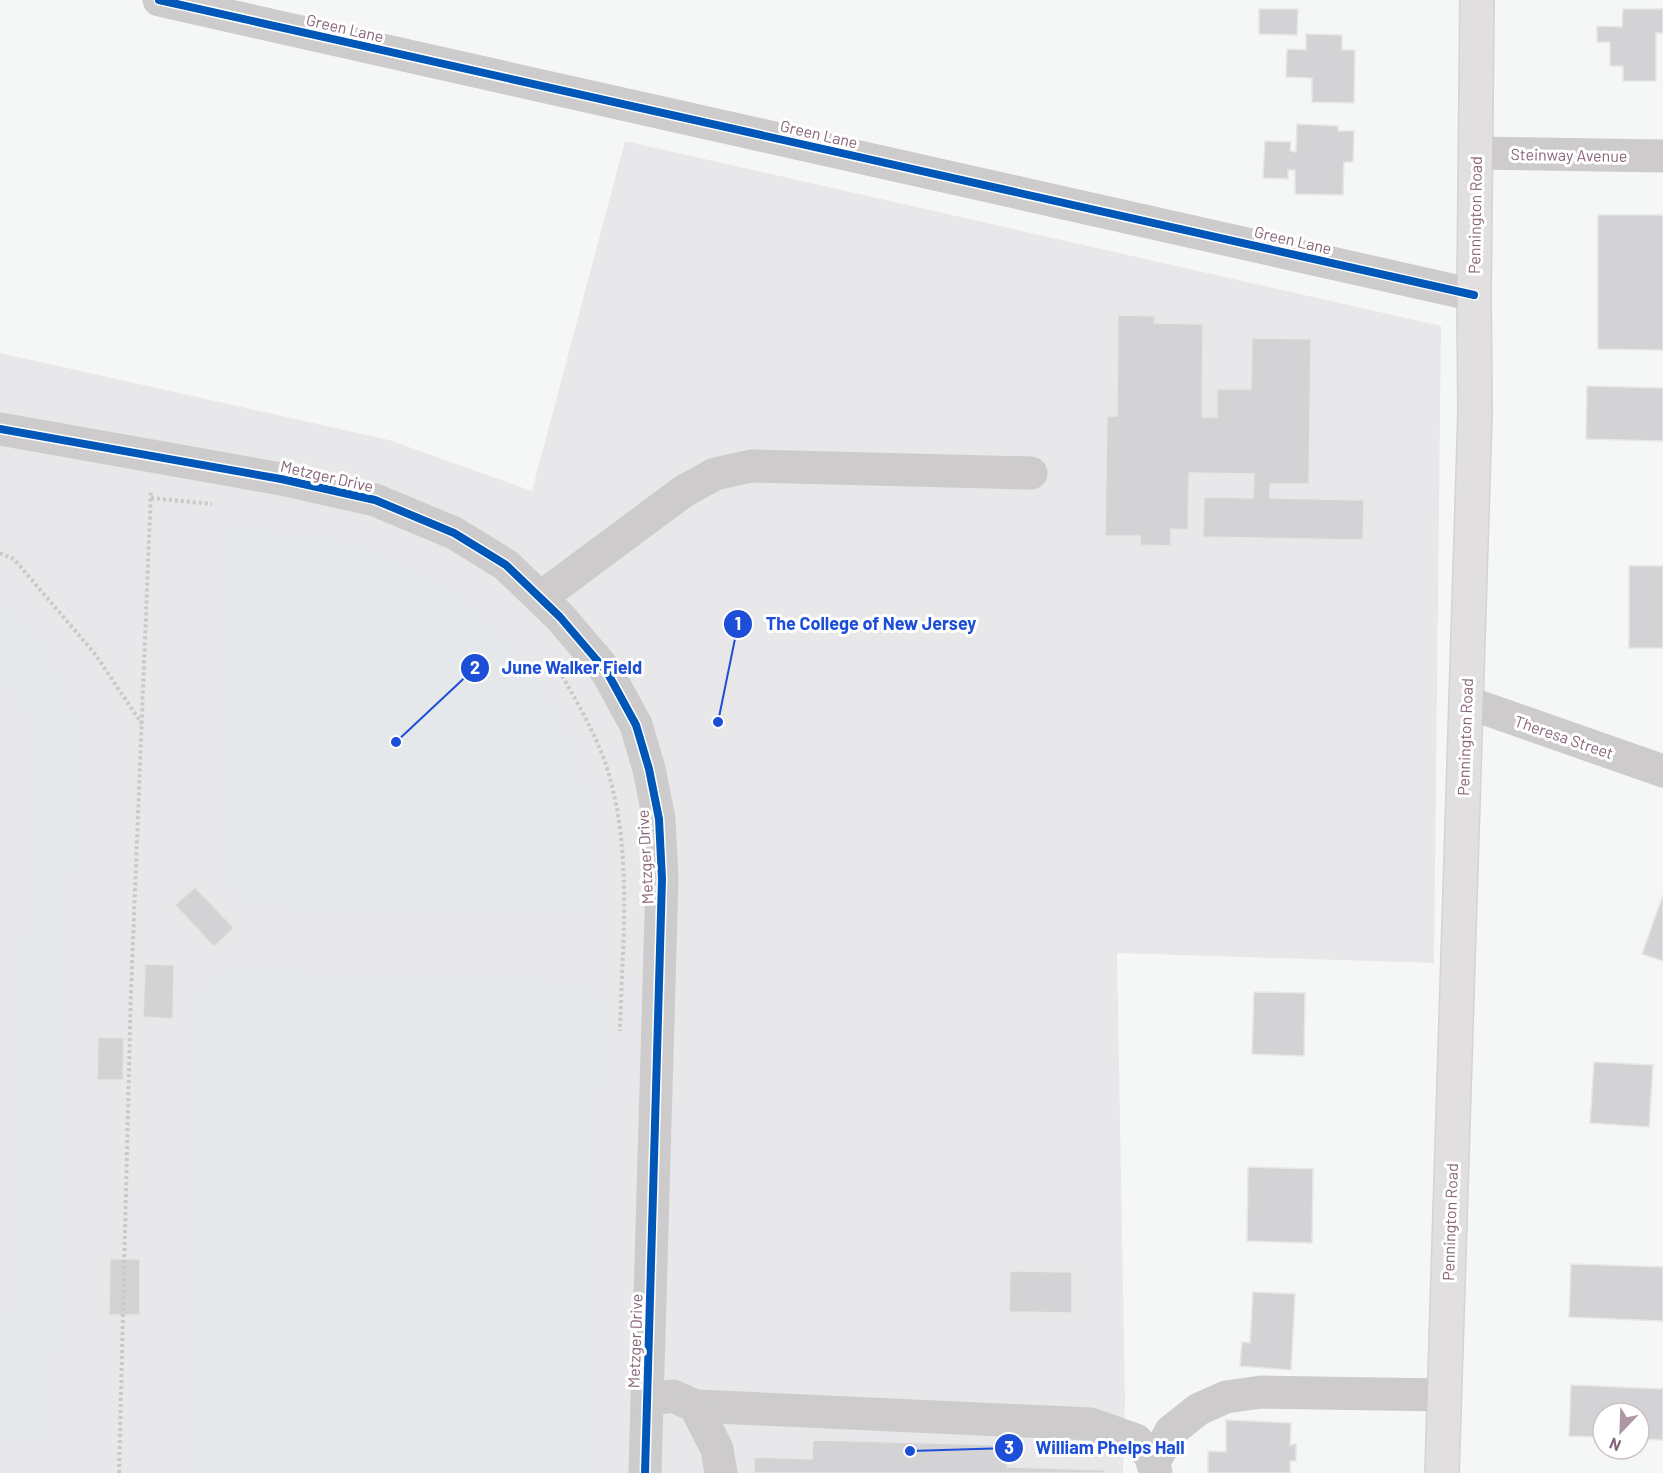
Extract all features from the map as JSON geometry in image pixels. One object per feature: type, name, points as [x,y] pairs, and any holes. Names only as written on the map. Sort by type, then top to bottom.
[{"type":"main road","name":"Pennington Road","points":[[1442,1473],[1475,413],[1475,153],[1478,0]]},
{"type":"street","name":"Green Lane","points":[[159,0],[192,4],[1474,295]]},
{"type":"street","name":"Steinway Avenue","points":[[1475,153],[1663,156]]},
{"type":"street","name":"Metzger Drive","points":[[0,429],[281,479],[375,500],[454,533],[506,565],[560,617],[607,672],[636,724],[649,769],[659,819],[662,879],[645,1473]]},
{"type":"street","points":[[540,598],[684,491],[715,474],[751,466],[1031,473]]},
{"type":"street","name":"Theresa Street","points":[[1466,702],[1663,771]]},
{"type":"street","points":[[1154,1469],[1171,1431],[1198,1409],[1226,1397],[1261,1392],[1444,1395]]},
{"type":"street","points":[[647,1400],[673,1396],[694,1406],[1091,1424],[1136,1440],[1150,1455],[1154,1469]]},
{"type":"street","points":[[694,1406],[717,1449],[721,1473]]},
{"type":"path","points":[[119,1473],[131,991],[143,726],[151,456]]},
{"type":"path","points":[[151,498],[214,505]]},
{"type":"path","points":[[0,553],[14,559],[95,654],[143,726]]},
{"type":"path","points":[[560,674],[582,709],[605,762],[619,820],[623,872],[620,1038]]},
{"type":"shaded area","points":[[625,141],[1441,326],[1434,963],[1117,953],[1125,1400],[1123,1473],[0,1473],[0,353],[389,440],[532,491]]},
{"type":"shaded area","points":[[229,529],[306,535],[351,545],[389,558],[453,591],[509,643],[539,681],[551,701],[572,744],[579,767],[590,822],[592,916],[253,907],[218,870]]},
{"type":"shaded area","points":[[0,599],[24,622],[53,662],[71,708],[76,750],[53,1440],[0,1437],[0,1344],[13,1290],[30,765],[26,719],[0,670]]},
{"type":"shaded area","points":[[221,969],[579,981],[603,1004],[587,1473],[187,1473],[200,987]]},
{"type":"building","points":[[1259,9],[1298,9],[1297,35],[1259,34]]},
{"type":"building","points":[[1623,9],[1663,9],[1663,33],[1656,33],[1656,81],[1623,81],[1623,66],[1610,66],[1610,42],[1597,42],[1597,26],[1622,27]]},
{"type":"building","points":[[1306,34],[1342,35],[1342,50],[1355,50],[1354,103],[1312,102],[1312,78],[1286,77],[1287,49],[1306,50]]},
{"type":"building","points":[[1297,124],[1338,126],[1338,131],[1354,131],[1353,162],[1344,162],[1343,195],[1295,194],[1295,170],[1288,170],[1288,179],[1263,178],[1265,141],[1291,142],[1290,151],[1296,152]]},
{"type":"building","points":[[1598,215],[1663,215],[1663,350],[1598,349]]},
{"type":"building","points":[[1118,315],[1155,316],[1154,323],[1203,324],[1202,417],[1217,417],[1217,389],[1251,389],[1252,338],[1311,339],[1309,484],[1270,484],[1270,498],[1364,500],[1363,540],[1203,537],[1204,497],[1253,498],[1254,474],[1189,473],[1188,530],[1171,529],[1171,546],[1140,545],[1140,536],[1105,536],[1107,416],[1117,416]]},
{"type":"building","points":[[1587,386],[1663,388],[1663,441],[1586,439]]},
{"type":"building","points":[[1629,566],[1663,566],[1663,648],[1629,648]]},
{"type":"building","points":[[195,887],[234,928],[214,947],[175,905]]},
{"type":"building","points":[[1663,895],[1663,961],[1642,954]]},
{"type":"building","points":[[145,964],[174,965],[173,1019],[143,1017]]},
{"type":"building","points":[[1254,992],[1305,993],[1304,1056],[1252,1054]]},
{"type":"building","points":[[98,1037],[124,1038],[123,1080],[97,1080]]},
{"type":"building","points":[[1594,1062],[1653,1065],[1649,1127],[1590,1123]]},
{"type":"building","points":[[1248,1167],[1313,1169],[1312,1243],[1247,1241]]},
{"type":"building","points":[[110,1259],[140,1259],[140,1315],[109,1315]]},
{"type":"building","points":[[1571,1264],[1663,1267],[1663,1321],[1569,1317]]},
{"type":"building","points":[[1010,1271],[1072,1272],[1072,1313],[1009,1312]]},
{"type":"building","points":[[1253,1292],[1295,1294],[1291,1370],[1240,1366],[1242,1342],[1250,1343]]},
{"type":"building","points":[[1571,1385],[1663,1389],[1663,1440],[1651,1440],[1651,1401],[1591,1401],[1591,1437],[1569,1436]]},
{"type":"building","points":[[1226,1420],[1291,1423],[1290,1445],[1296,1444],[1296,1461],[1290,1461],[1290,1473],[1208,1473],[1208,1451],[1226,1452]]},
{"type":"building","points":[[813,1440],[1008,1445],[1007,1467],[1105,1470],[1105,1473],[754,1473],[754,1457],[812,1459]]},
{"type":"cycle path","points":[[159,0],[1474,295]]},
{"type":"cycle path","points":[[0,429],[281,479],[375,500],[454,533],[506,565],[560,617],[607,672],[636,725],[649,769],[659,819],[662,879],[645,1473]]},
{"type":"place","name":"The College of New Jersey","points":[[718,722]]},
{"type":"place","name":"June Walker Field","points":[[396,742]]},
{"type":"place","name":"William Phelps Hall","points":[[910,1451]]}]
